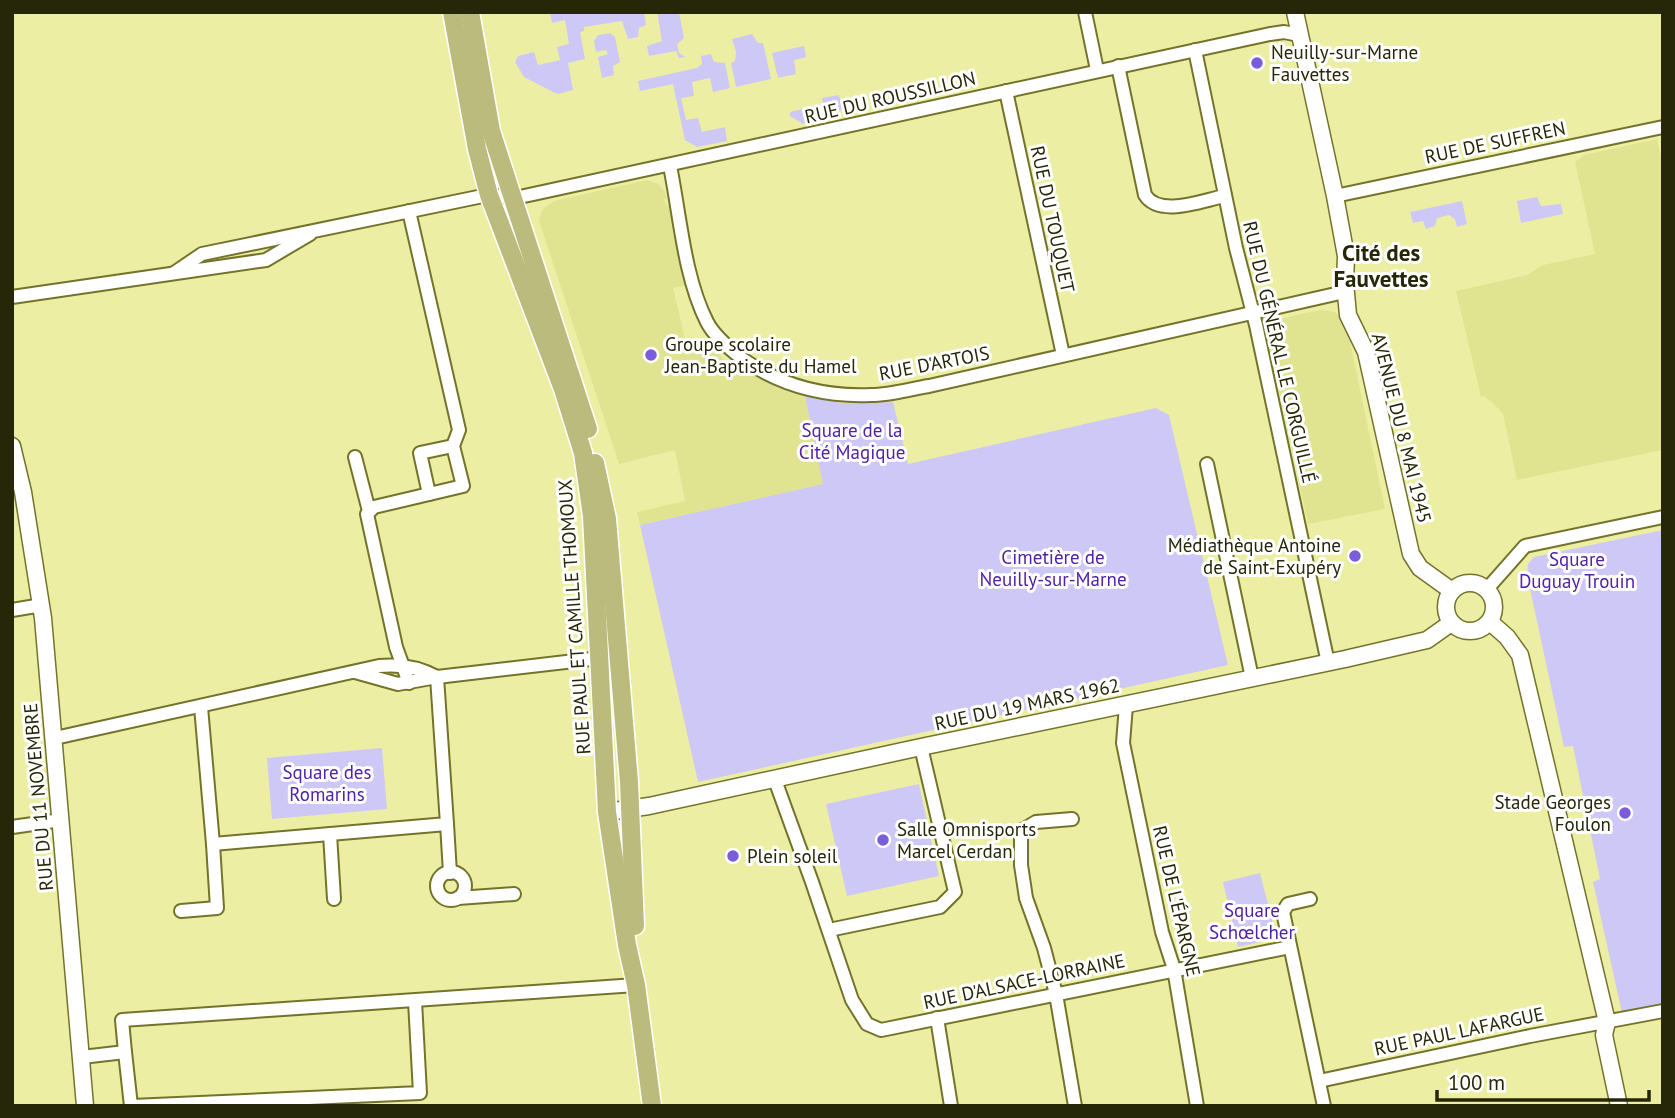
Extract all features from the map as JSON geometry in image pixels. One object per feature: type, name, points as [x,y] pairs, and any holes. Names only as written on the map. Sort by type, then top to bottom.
[{"type":"main road","name":"RUE PAUL ET CAMILLE THOMOUX","points":[[452,12],[477,149],[489,195],[562,389],[583,453],[592,516],[607,812],[627,945],[636,985],[652,1106]]},
{"type":"main road","name":"RUE PAUL ET CAMILLE THOMOUX","points":[[470,12],[491,131],[588,429],[607,519],[630,807],[636,985]]},
{"type":"street","points":[[1085,12],[1097,70]]},
{"type":"street","name":"AVENUE DU 8 MAI 1945","points":[[1295,12],[1347,264],[1345,294],[1348,315],[1366,352],[1411,555],[1420,568],[1452,591]]},
{"type":"street","name":"RUE DU ROUSSILLON","points":[[174,273],[202,254],[321,228],[489,195],[515,198],[1270,34],[1284,32],[1298,36]]},
{"type":"street","name":"RUE DU GÉNÉRAL LE CORGUILLÉ","points":[[1195,50],[1328,663]]},
{"type":"street","points":[[1118,66],[1145,195],[1150,202],[1158,206],[1178,205],[1226,196]]},
{"type":"street","name":"RUE DU TOUQUET","points":[[1006,91],[1063,355]]},
{"type":"street","name":"RUE DE SUFFREN","points":[[1335,196],[1663,127]]},
{"type":"street","name":"RUE D'ARTOIS","points":[[670,166],[693,285],[708,324],[732,351],[760,371],[817,392],[872,396],[929,386],[1345,294]]},
{"type":"street","points":[[369,511],[374,507],[463,486],[453,446],[459,430],[409,211]]},
{"type":"street","points":[[12,297],[266,260],[321,228]]},
{"type":"street","name":"RUE DU 11 NOVEMBRE","points":[[12,446],[23,492],[42,605],[85,1106]]},
{"type":"street","points":[[429,494],[420,453],[453,446]]},
{"type":"street","points":[[355,457],[369,511],[367,519],[396,647],[409,683]]},
{"type":"street","points":[[1207,464],[1252,678]]},
{"type":"street","points":[[1487,589],[1525,547],[1663,517]]},
{"type":"street","points":[[1473,583],[1487,589],[1494,602],[1493,616],[1485,627],[1471,632],[1451,623],[1446,610],[1448,596],[1452,591],[1458,586],[1473,583]]},
{"type":"street","points":[[12,610],[42,605]]},
{"type":"street","points":[[1490,622],[1507,637],[1521,655],[1607,1022],[1604,1035],[1619,1106]]},
{"type":"street","name":"RUE DU 19 MARS 1962","points":[[607,812],[775,780],[1328,663],[1427,640],[1451,623]]},
{"type":"street","points":[[355,672],[398,684],[600,658]]},
{"type":"street","points":[[55,738],[390,665],[426,671],[437,677]]},
{"type":"street","points":[[437,677],[450,873]]},
{"type":"street","name":"RUE DE L'ÉPARGNE","points":[[1126,705],[1123,743],[1162,932],[1174,969],[1197,1106]]},
{"type":"street","points":[[181,911],[216,908],[201,707]]},
{"type":"street","points":[[829,930],[940,907],[956,892],[921,747]]},
{"type":"street","name":"RUE D'ALSACE-LORRAINE","points":[[775,780],[852,1000],[867,1024],[881,1030],[1290,947]]},
{"type":"street","points":[[1072,819],[1037,822],[1021,831],[1021,865],[1026,898],[1044,948],[1056,994],[1075,1106]]},
{"type":"street","points":[[12,827],[61,820]]},
{"type":"street","points":[[213,844],[447,824]]},
{"type":"street","points":[[330,834],[334,899]]},
{"type":"street","points":[[458,898],[466,891],[466,881],[457,873],[443,873],[437,881],[437,891],[446,899],[514,894]]},
{"type":"street","points":[[1310,899],[1288,904],[1283,912],[1324,1106]]},
{"type":"street","points":[[415,1001],[421,1093],[131,1106],[122,1020],[636,985]]},
{"type":"street","name":"RUE PAUL LAFARGUE","points":[[1319,1081],[1663,1012]]},
{"type":"street","points":[[937,1018],[951,1106]]},
{"type":"street","points":[[82,1056],[125,1052]]},
{"type":"shaded area","points":[[1657,139],[1663,167],[1663,450],[1517,480],[1503,414],[1492,402],[1484,396],[1481,397],[1456,291],[1527,275],[1543,265],[1595,254],[1575,162],[1584,155]]},
{"type":"shaded area","name":"Groupe scolaire Jean-Baptiste du Hamel","points":[[647,180],[658,184],[664,190],[666,206],[669,205],[686,285],[673,288],[687,347],[707,343],[732,367],[737,363],[777,386],[805,396],[824,484],[640,525],[637,512],[685,501],[675,450],[619,464],[539,221],[542,210],[554,201]]},
{"type":"shaded area","points":[[1320,310],[1335,312],[1347,327],[1385,509],[1308,524],[1264,322]]},
{"type":"green space","points":[[550,12],[644,12],[646,25],[639,28],[638,37],[628,39],[622,21],[584,27],[584,31],[580,32],[585,59],[568,63],[573,90],[558,94],[524,77],[515,62],[518,56],[534,52],[538,65],[560,60],[557,47],[569,44],[565,20],[552,23]]},
{"type":"green space","points":[[657,12],[679,12],[684,38],[677,44],[679,53],[685,57],[679,58],[676,51],[649,56],[647,46],[662,41]]},
{"type":"green space","points":[[610,33],[615,37],[620,62],[613,66],[614,75],[602,78],[598,57],[608,54],[606,50],[596,52],[594,41],[598,35]]},
{"type":"green space","points":[[752,34],[758,43],[763,43],[771,79],[736,87],[731,63],[735,61],[736,52],[732,39]]},
{"type":"green space","points":[[804,46],[806,57],[794,60],[796,74],[778,78],[772,53]]},
{"type":"green space","points":[[711,54],[714,62],[725,63],[730,88],[713,92],[710,78],[692,82],[694,96],[681,98],[686,120],[698,118],[702,132],[725,127],[727,141],[697,147],[685,140],[673,84],[640,91],[638,81],[697,68],[702,64],[701,56]]},
{"type":"green space","points":[[839,95],[842,108],[829,118],[803,124],[790,116],[790,112],[823,104],[822,98]]},
{"type":"green space","points":[[1537,197],[1541,206],[1561,204],[1563,214],[1521,223],[1517,201]]},
{"type":"green space","points":[[1462,201],[1467,224],[1457,227],[1455,219],[1449,215],[1437,218],[1435,226],[1426,229],[1423,221],[1413,223],[1410,212]]},
{"type":"green space","name":"Cimetière de Neuilly-sur-Marne","points":[[805,396],[841,403],[893,402],[908,464],[1156,408],[1169,415],[1228,665],[698,782],[640,525],[823,484]]},
{"type":"green space","name":"Stade Georges Foulon","points":[[1663,530],[1663,1003],[1622,1013],[1593,882],[1600,879],[1573,746],[1564,747],[1527,575],[1528,564],[1534,557]]},
{"type":"green space","name":"Square des Romarins","points":[[382,748],[387,809],[272,819],[267,758]]},
{"type":"green space","name":"Salle Omnisports Marcel Cerdan","points":[[919,784],[939,876],[847,896],[826,804]]},
{"type":"green space","name":"Square Schœlcher","points":[[1260,873],[1275,932],[1269,940],[1238,947],[1223,882]]},
{"type":"place","name":"Neuilly-sur-Marne Fauvettes","points":[[1257,63]]},
{"type":"place","name":"Groupe scolaire Jean-Baptiste du Hamel","points":[[651,355]]},
{"type":"place","name":"Médiathèque Antoine de Saint-Exupéry","points":[[1355,556]]},
{"type":"place","name":"Stade Georges Foulon","points":[[1625,813]]},
{"type":"place","name":"Salle Omnisports Marcel Cerdan","points":[[883,840]]},
{"type":"place","name":"Plein soleil","points":[[733,856]]},
{"type":"district","name":"Cité des Fauvettes","points":[[1381,266]]},
{"type":"park label","name":"Square de la Cité Magique","points":[[852,441]]},
{"type":"park label","name":"Square Duguay Trouin","points":[[1577,570]]}]
